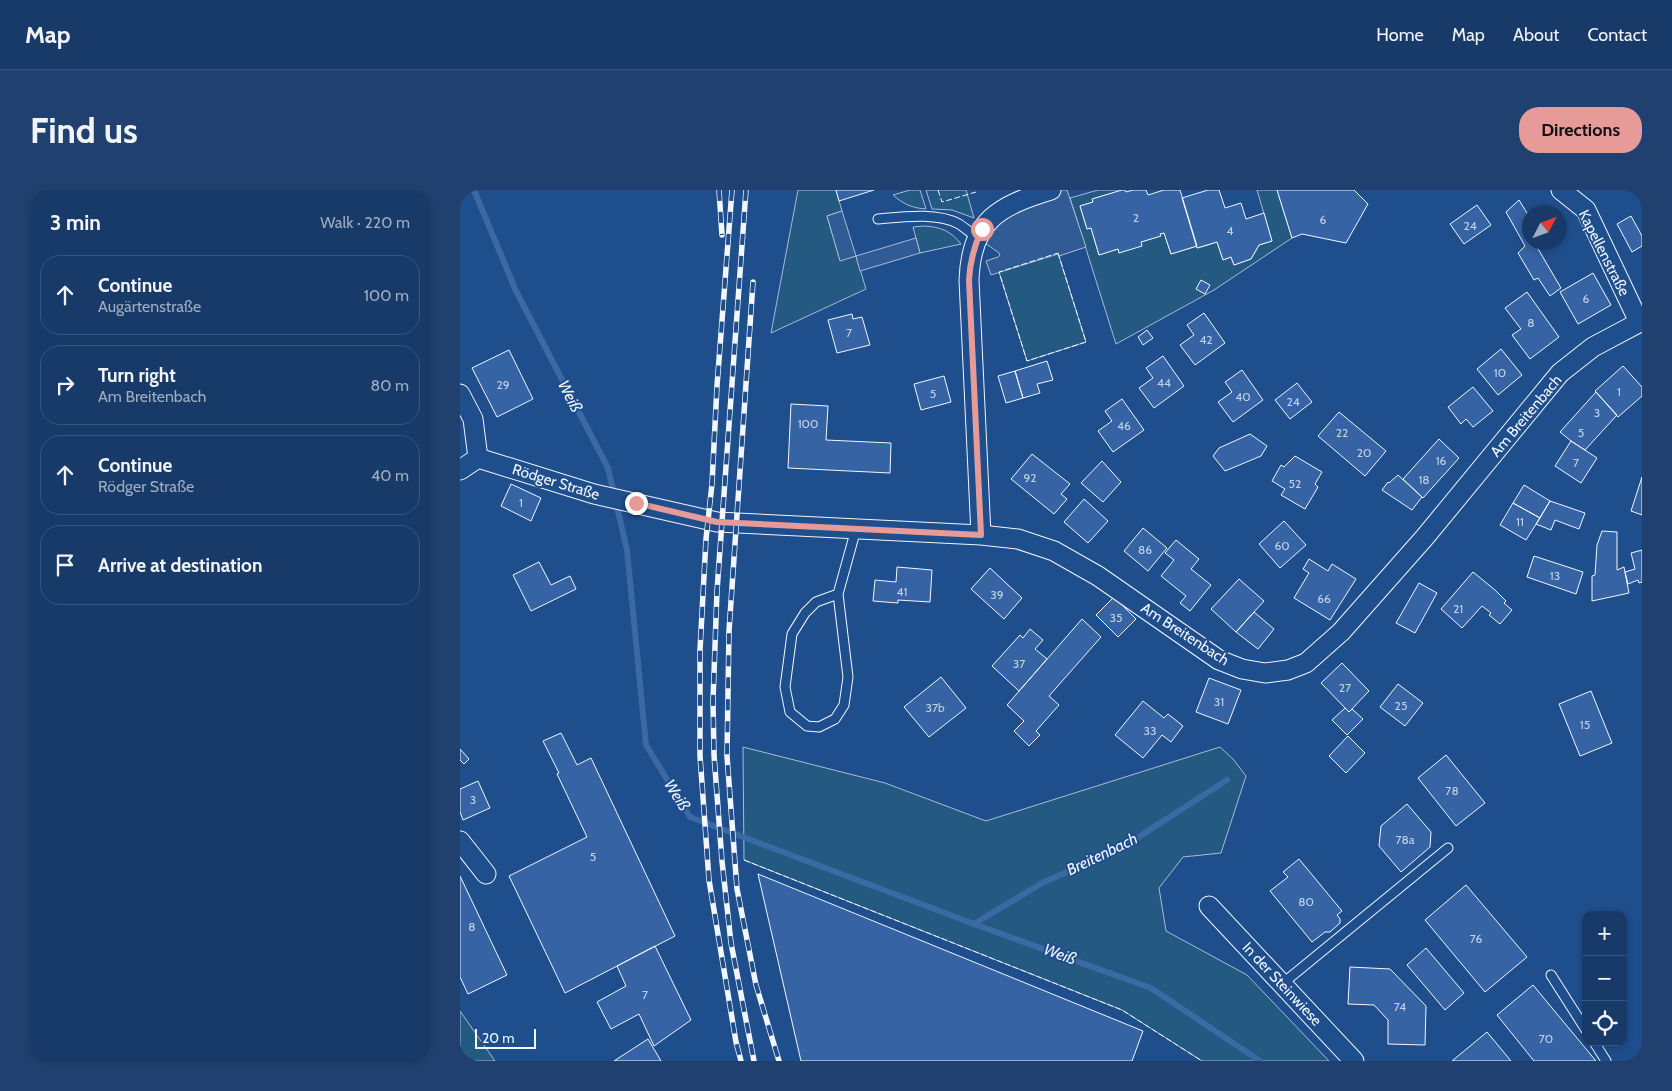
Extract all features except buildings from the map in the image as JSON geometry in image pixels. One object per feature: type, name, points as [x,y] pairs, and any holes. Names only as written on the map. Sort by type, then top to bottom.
[{"type":"street","points":[[981,535],[969,280],[970,262],[974,245],[982,229],[994,215],[1009,205],[1051,190]]},
{"type":"street","name":"Kapellenstraße","points":[[1561,190],[1586,210],[1641,321]]},
{"type":"street","name":"Am Breitenbach","points":[[744,524],[856,528],[1018,539],[1054,551],[1098,576],[1219,660],[1242,669],[1265,673],[1288,670],[1306,663],[1341,632],[1425,537],[1560,373],[1593,347],[1641,321]]},
{"type":"street","points":[[460,394],[473,419],[478,458],[460,470]]},
{"type":"street","name":"Rödger Straße","points":[[478,458],[594,494],[717,522],[744,524]]},
{"type":"street","points":[[460,841],[486,874]]},
{"type":"street","name":"In der Steinwiese","points":[[1209,906],[1354,1061]]},
{"type":"lane","points":[[878,219],[909,216],[946,219],[958,224],[978,238]]},
{"type":"lane","points":[[838,594],[816,602],[805,613],[792,634],[785,688],[790,712],[807,726],[819,726],[835,719],[844,705],[848,677],[838,594],[856,528]]},
{"type":"lane","points":[[1282,984],[1448,848]]},
{"type":"lane","points":[[1551,975],[1582,1024]]},
{"type":"lane","points":[[1597,1046],[1606,1061]]},
{"type":"shaded area","points":[[798,190],[836,190],[842,211],[827,216],[840,260],[856,256],[866,289],[771,333]]},
{"type":"shaded area","points":[[910,190],[920,190],[926,209],[908,205],[893,195]]},
{"type":"shaded area","points":[[926,190],[966,190],[974,218],[952,210],[932,209]]},
{"type":"shaded area","points":[[1051,190],[1067,190],[1086,247],[991,275],[986,261],[1000,255],[978,238],[982,229]]},
{"type":"shaded area","points":[[1098,190],[1122,190],[1093,199],[1093,202],[1080,206],[1087,229],[1091,228],[1099,255],[1118,249],[1119,252],[1164,233],[1171,254],[1217,242],[1223,260],[1231,257],[1234,265],[1251,259],[1259,245],[1272,241],[1257,190],[1277,190],[1292,238],[1214,290],[1116,344],[1070,198]]},
{"type":"shaded area","points":[[842,211],[856,256],[840,261],[827,216]]},
{"type":"shaded area","points":[[924,226],[945,230],[961,244],[920,253],[913,227]]},
{"type":"shaded area","points":[[916,238],[920,253],[860,271],[856,256]]},
{"type":"shaded area","points":[[1058,253],[1086,342],[1027,361],[999,272]]},
{"type":"shaded area","points":[[743,747],[885,783],[986,821],[1220,747],[1233,759],[1246,776],[1221,853],[1183,857],[1159,888],[1166,931],[1247,975],[1329,1061],[1202,1061],[1122,1010],[744,860]]},
{"type":"shaded area","points":[[460,1011],[495,1061],[460,1061]]},
{"type":"waterway","name":"Weiß","points":[[474,190],[516,291],[608,468],[627,550],[646,745],[690,817],[974,924],[1151,988],[1260,1061]]},
{"type":"waterway","name":"Breitenbach","points":[[974,924],[1044,882],[1120,849],[1227,780]]},
{"type":"railway","points":[[719,190],[722,235]]},
{"type":"railway","points":[[732,190],[717,386],[712,484],[706,539],[700,650],[700,756],[709,880],[736,1042],[741,1061]]},
{"type":"railway","points":[[746,190],[717,591],[713,701],[714,755],[722,861],[731,943],[754,1061]]},
{"type":"railway","points":[[753,282],[729,631],[727,756],[737,889],[756,985],[779,1061]]},
{"type":"fence","points":[[938,190],[942,202],[976,192]]},
{"type":"fence","points":[[1058,253],[1086,342],[1027,361],[999,272],[1058,253]]},
{"type":"fence","points":[[744,860],[1122,1010],[1202,1061]]},
{"type":"route","points":[[636,503],[717,522],[981,535],[969,280],[970,262],[974,245],[982,229]]}]
